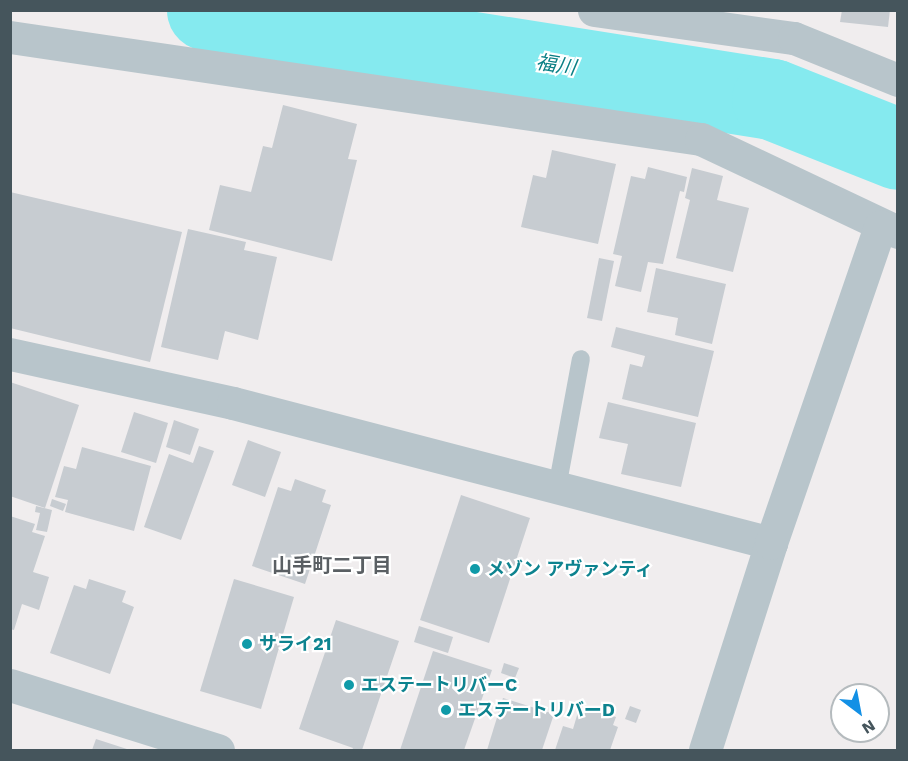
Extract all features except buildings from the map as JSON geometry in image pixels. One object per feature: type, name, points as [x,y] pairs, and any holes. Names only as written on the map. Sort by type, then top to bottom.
[{"type":"street","points":[[594,10],[794,38],[897,80]]},
{"type":"street","points":[[10,38],[701,139],[889,229],[771,543],[705,750]]},
{"type":"street","points":[[10,354],[233,403],[771,543]]},
{"type":"street","points":[[10,685],[218,750]]},
{"type":"lane","points":[[556,488],[581,359]]},
{"type":"waterway","name":"福川","points":[[207,10],[772,99],[898,149]]},
{"type":"place","name":"メゾン アヴァンティ","points":[[475,569]]},
{"type":"place","name":"サライ21","points":[[247,644]]},
{"type":"place","name":"エステートリバーC","points":[[349,685]]},
{"type":"place","name":"エステートリバーD","points":[[446,710]]},
{"type":"district","name":"山手町二丁目","points":[[332,565]]}]
